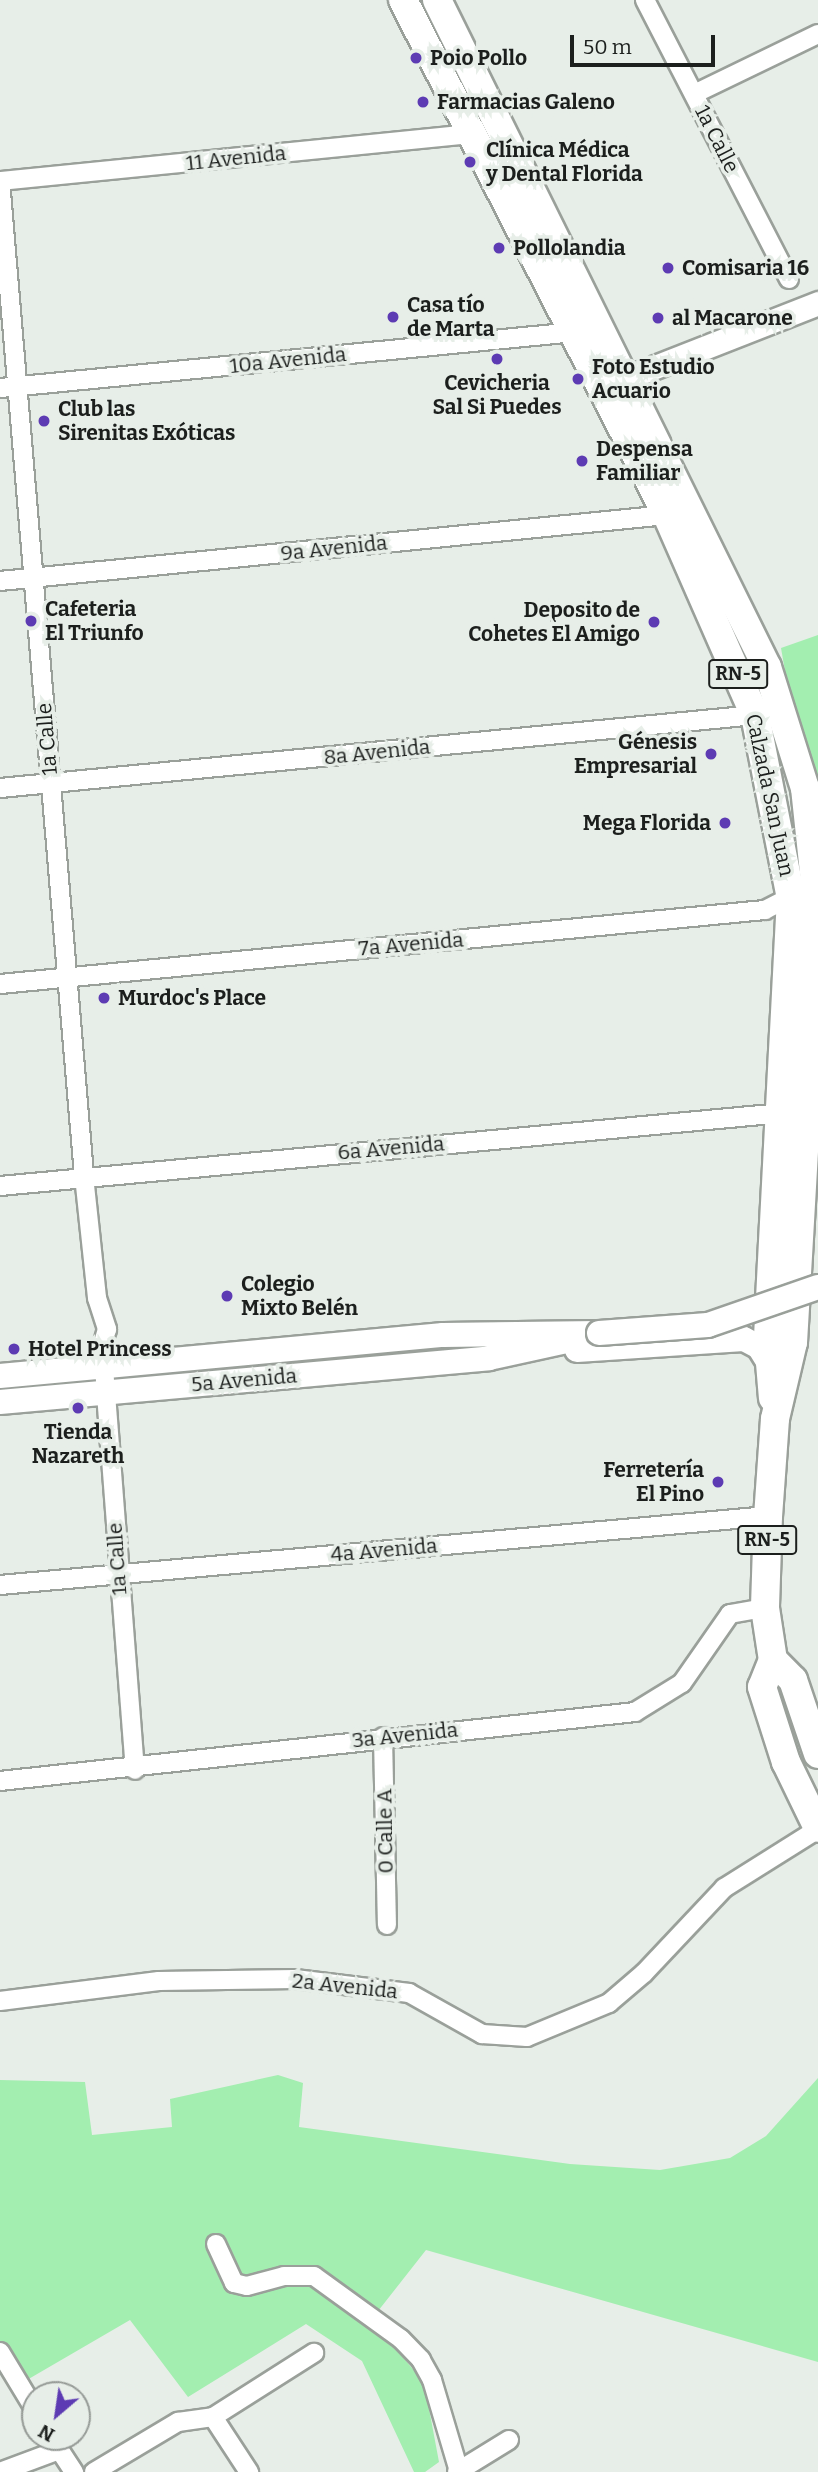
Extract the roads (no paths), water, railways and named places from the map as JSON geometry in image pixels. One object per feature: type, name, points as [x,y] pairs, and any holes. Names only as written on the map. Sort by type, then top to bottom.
[{"type":"main road","name":"Calzada San Juan","points":[[403,0],[550,284],[586,324]]},
{"type":"main road","name":"Calzada San Juan","points":[[437,0],[614,383],[768,667],[805,788],[815,882],[815,1012],[793,1342],[775,1419],[768,1516],[765,1608],[773,1660],[762,1687],[770,1720],[818,1829]]},
{"type":"main road","name":"Calzada San Juan","points":[[614,383],[667,515],[755,715],[791,898],[782,1112],[770,1288],[769,1363],[775,1419]]},
{"type":"main road","name":"5a Avenida","points":[[487,1332],[592,1334],[709,1325],[818,1287]]},
{"type":"main road","name":"5a Avenida","points":[[0,1376],[103,1357],[691,1320],[747,1306],[770,1288]]},
{"type":"main road","name":"5a Avenida","points":[[489,1358],[592,1334]]},
{"type":"main road","name":"5a Avenida","points":[[0,1402],[489,1358],[744,1339],[759,1347],[769,1363]]},
{"type":"main road","points":[[773,1660],[793,1680],[818,1754]]},
{"type":"street","name":"1a Calle","points":[[645,0],[789,279]]},
{"type":"street","points":[[694,94],[818,34]]},
{"type":"street","name":"11 Avenida","points":[[0,181],[472,134]]},
{"type":"street","name":"1a Calle","points":[[0,181],[9,387],[33,578],[84,1176],[97,1298],[107,1329],[103,1357],[135,1770]]},
{"type":"street","points":[[614,383],[818,303]]},
{"type":"street","name":"10a Avenida","points":[[9,387],[586,324]]},
{"type":"street","name":"9a Avenida","points":[[0,581],[667,515]]},
{"type":"street","name":"8a Avenida","points":[[0,788],[755,715]]},
{"type":"street","name":"7a Avenida","points":[[0,984],[765,910],[791,898],[815,882]]},
{"type":"street","name":"6a Avenida","points":[[0,1186],[782,1112]]},
{"type":"street","name":"4a Avenida","points":[[0,1586],[118,1573],[768,1516]]},
{"type":"street","name":"3a Avenida","points":[[0,1782],[135,1770],[383,1737],[635,1712],[682,1684],[730,1614],[765,1608]]},
{"type":"street","name":"0 Calle A","points":[[383,1737],[387,1925]]},
{"type":"street","name":"2a Avenida","points":[[0,2001],[159,1981],[295,1979],[409,1993],[482,2034],[527,2037],[609,2003],[644,1973],[724,1888],[818,1829]]},
{"type":"street","points":[[216,2244],[234,2283],[247,2286],[284,2276],[314,2276],[401,2340],[421,2360],[432,2380],[458,2471],[509,2440]]},
{"type":"street","points":[[0,2352],[21,2387]]},
{"type":"street","points":[[94,2472],[178,2422],[213,2417],[313,2353]]},
{"type":"street","points":[[213,2417],[249,2472]]},
{"type":"street","points":[[0,2472],[41,2451]]},
{"type":"street","points":[[60,2451],[74,2472]]},
{"type":"place","name":"Poio Pollo","points":[[416,58]]},
{"type":"place","name":"Farmacias Galeno","points":[[423,102]]},
{"type":"place","name":"Clínica Médica y Dental Florida","points":[[470,162]]},
{"type":"place","name":"Pollolandia","points":[[499,248]]},
{"type":"place","name":"Comisaria 16","points":[[668,268]]},
{"type":"place","name":"Casa tío de Marta","points":[[393,317]]},
{"type":"place","name":"al Macarone","points":[[658,318]]},
{"type":"place","name":"Cevicheria Sal Si Puedes","points":[[497,359]]},
{"type":"place","name":"Foto Estudio Acuario","points":[[578,379]]},
{"type":"place","name":"Club las Sirenitas Exóticas","points":[[44,421]]},
{"type":"place","name":"Despensa Familiar","points":[[582,461]]},
{"type":"place","name":"Cafeteria El Triunfo","points":[[31,621]]},
{"type":"place","name":"Deposito de Cohetes El Amigo","points":[[654,622]]},
{"type":"place","name":"Génesis Empresarial","points":[[711,754]]},
{"type":"place","name":"Mega Florida","points":[[725,823]]},
{"type":"place","name":"Murdoc's Place","points":[[104,998]]},
{"type":"place","name":"Colegio Mixto Belén","points":[[227,1296]]},
{"type":"place","name":"Hotel Princess","points":[[14,1349]]},
{"type":"place","name":"Tienda Nazareth","points":[[78,1408]]},
{"type":"place","name":"Ferretería El Pino","points":[[718,1482]]}]
